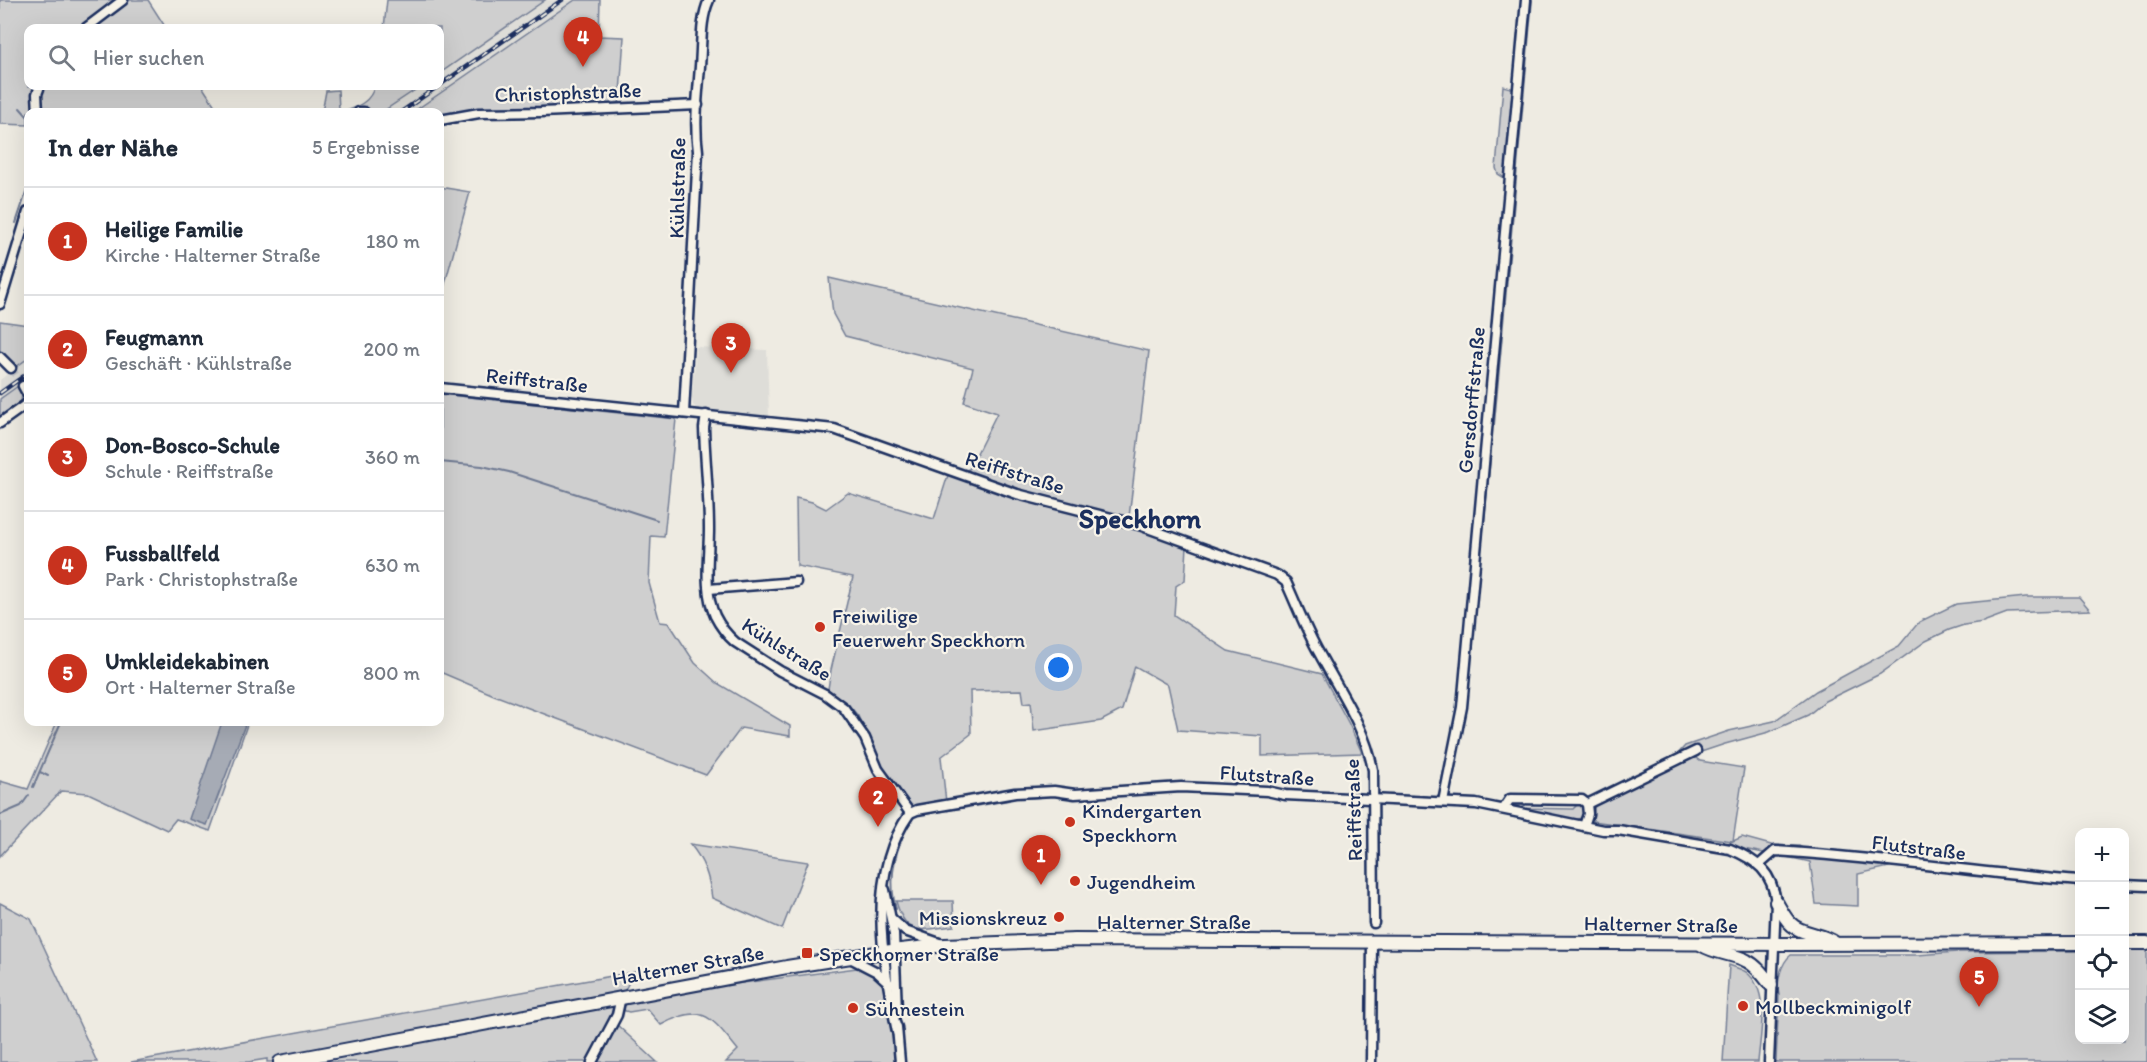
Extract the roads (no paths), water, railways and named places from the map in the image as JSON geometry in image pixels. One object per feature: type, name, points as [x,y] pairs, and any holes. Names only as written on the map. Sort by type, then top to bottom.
[{"type":"main road","points":[[1776,902],[1791,924],[1801,930],[1827,937],[1836,944]]},
{"type":"main road","name":"Halterner Straße","points":[[280,1062],[621,997],[850,957],[945,945],[1075,940],[1372,946],[2075,943]]},
{"type":"main road","points":[[2129,943],[2147,943]]},
{"type":"main road","points":[[1701,944],[1713,951],[1747,961],[1760,971],[1771,985]]},
{"type":"street","points":[[91,24],[123,0]]},
{"type":"street","name":"Kühlstraße","points":[[684,413],[697,173],[698,105],[704,18],[710,0]]},
{"type":"street","name":"Gersdorffstraße","points":[[1443,802],[1462,707],[1526,0]]},
{"type":"street","points":[[38,90],[38,108]]},
{"type":"street","name":"Christophstraße","points":[[444,119],[479,113],[698,105]]},
{"type":"street","points":[[0,304],[24,225]]},
{"type":"street","points":[[0,357],[11,368]]},
{"type":"street","name":"Reiffstraße","points":[[444,388],[834,429],[1017,494],[1139,525],[1277,575],[1286,582],[1318,651],[1358,722],[1370,752],[1373,799],[1374,923]]},
{"type":"street","points":[[0,423],[24,406]]},
{"type":"street","name":"Kühlstraße","points":[[706,415],[704,428],[709,532],[707,550],[709,589],[715,616],[728,636],[735,642],[780,671],[825,694],[844,708],[865,738],[878,769],[910,813]]},
{"type":"street","points":[[709,589],[796,582]]},
{"type":"street","points":[[1587,804],[1696,751]]},
{"type":"street","name":"Flutstraße","points":[[910,813],[1015,793],[1054,791],[1076,794],[1181,787],[1227,791],[1256,790],[1285,795],[1443,802],[1504,808],[1584,826],[1730,849],[1746,855],[1759,865],[1774,888],[1776,902],[1769,1062]]},
{"type":"street","points":[[1504,808],[1510,799],[1582,800],[1587,804],[1588,814],[1584,826]]},
{"type":"street","points":[[900,1062],[882,900],[893,845],[910,813]]},
{"type":"street","name":"Flutstraße","points":[[1759,865],[1775,851],[1886,860],[1998,875],[2075,881]]},
{"type":"street","points":[[2129,885],[2147,886]]},
{"type":"street","points":[[884,886],[892,919],[888,982],[897,1032]]},
{"type":"street","points":[[892,919],[905,931],[945,945]]},
{"type":"street","points":[[1371,1062],[1372,946]]},
{"type":"street","points":[[850,957],[877,972],[888,982]]},
{"type":"street","points":[[592,1062],[617,1015],[621,997]]},
{"type":"waterway","points":[[1494,425],[1532,0]]},
{"type":"waterway","points":[[20,108],[24,112]]},
{"type":"waterway","points":[[16,223],[24,199]]},
{"type":"waterway","points":[[1481,552],[1492,440]]},
{"type":"waterway","points":[[444,462],[482,466],[509,472],[657,520]]},
{"type":"waterway","points":[[33,787],[59,726]]},
{"type":"waterway","points":[[40,772],[48,776]]},
{"type":"waterway","points":[[0,815],[21,806],[29,795]]},
{"type":"waterway","points":[[1026,798],[1041,797]]},
{"type":"waterway","points":[[976,806],[1009,800]]},
{"type":"waterway","points":[[925,814],[968,807]]},
{"type":"waterway","points":[[896,909],[892,889],[893,869],[905,830]]},
{"type":"tunnel","points":[[11,368],[23,386]]},
{"type":"railway","points":[[444,82],[562,0]]},
{"type":"railway","points":[[407,108],[433,90]]},
{"type":"railway","points":[[0,393],[24,376]]},
{"type":"place","name":"Fussballfeld","points":[[583,67]]},
{"type":"place","name":"Don-Bosco-Schule","points":[[731,373]]},
{"type":"place","name":"Freiwilige Feuerwehr Speckhorn","points":[[820,627]]},
{"type":"place","name":"Kindergarten Speckhorn","points":[[1070,822]]},
{"type":"place","name":"Feugmann","points":[[878,827]]},
{"type":"place","name":"Jugendheim","points":[[1075,881]]},
{"type":"place","name":"Heilige Familie","points":[[1041,885]]},
{"type":"place","name":"Missionskreuz","points":[[1059,917]]},
{"type":"place","name":"Speckhorner Straße","points":[[807,953]]},
{"type":"place","name":"Mollbeckminigolf","points":[[1743,1006]]},
{"type":"place","name":"Umkleidekabinen","points":[[1979,1007]]},
{"type":"place","name":"Sühnestein","points":[[853,1008]]},
{"type":"district","name":"Speckhorn","points":[[1140,518]]}]
